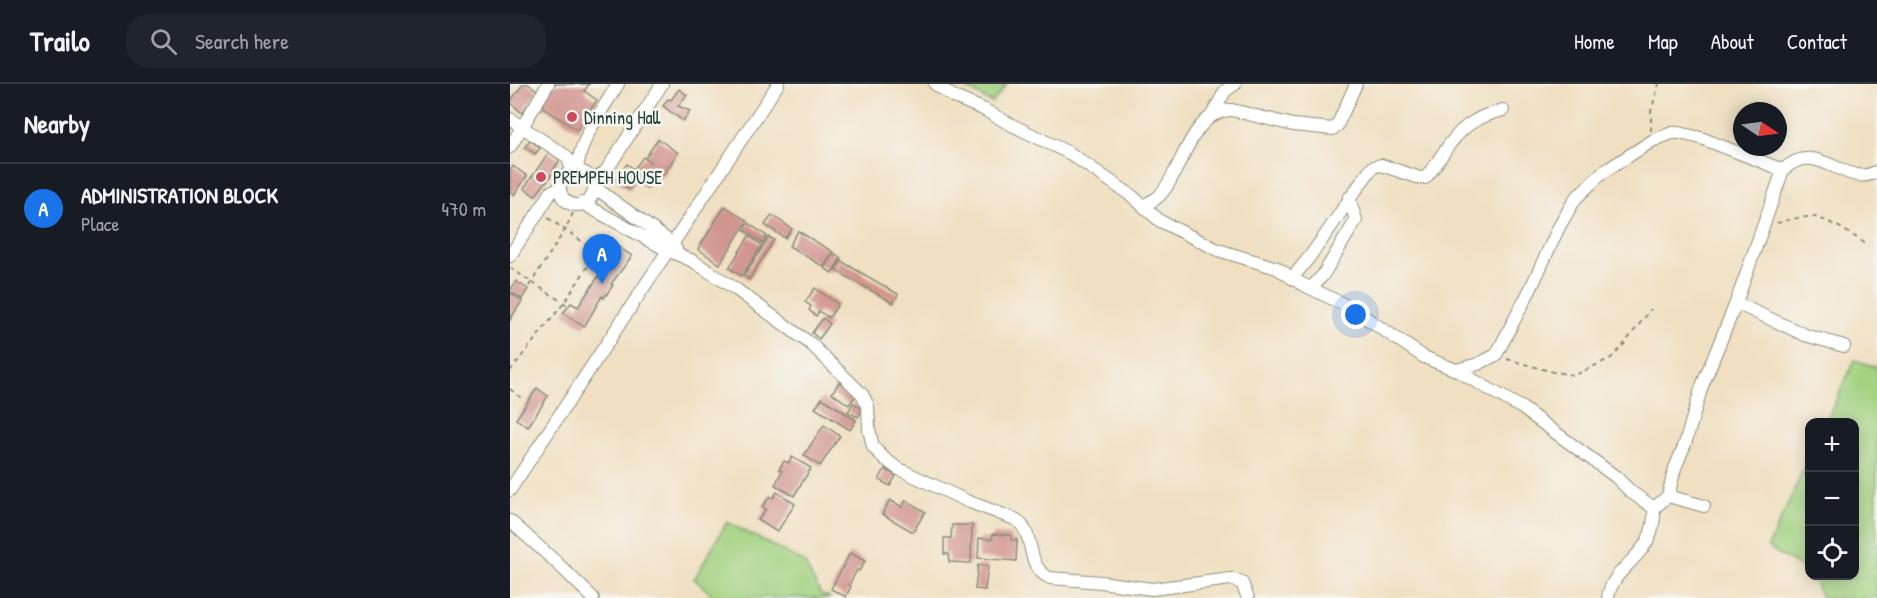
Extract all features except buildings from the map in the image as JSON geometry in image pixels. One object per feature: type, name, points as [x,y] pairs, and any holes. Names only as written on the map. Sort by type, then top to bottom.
[{"type":"street","points":[[510,147],[548,84]]},
{"type":"street","points":[[618,84],[582,145],[574,171],[563,178],[560,189],[567,201],[580,204],[669,247]]},
{"type":"street","points":[[580,204],[591,197],[593,185],[606,171],[662,84]]},
{"type":"street","points":[[510,490],[778,84]]},
{"type":"street","points":[[935,84],[954,97],[1071,154],[1160,221],[1180,229],[1211,247],[1277,268],[1363,315],[1424,357],[1456,370],[1533,416],[1654,508]]},
{"type":"street","points":[[1212,115],[1232,110],[1269,120],[1333,129],[1337,126],[1356,84]]},
{"type":"street","points":[[1143,206],[1159,196],[1185,148],[1212,115],[1227,86]]},
{"type":"street","points":[[1292,278],[1320,246],[1349,198],[1377,165],[1425,178],[1453,138],[1467,124],[1503,110]]},
{"type":"street","points":[[510,119],[566,156],[574,171]]},
{"type":"street","points":[[1456,370],[1478,364],[1496,355],[1575,199],[1602,173],[1652,141],[1672,133],[1679,133],[1701,138],[1784,170]]},
{"type":"street","points":[[1608,598],[1616,579],[1652,535],[1654,508],[1668,496],[1702,386],[1763,233],[1784,170],[1791,163],[1802,158],[1811,158],[1861,176],[1869,176],[1877,171]]},
{"type":"street","points":[[574,171],[587,174],[593,185],[669,247],[716,276],[827,357],[862,394],[868,406],[873,447],[885,459],[897,468],[936,487],[1010,516],[1023,525],[1035,567],[1044,575],[1057,579],[1152,589],[1223,579],[1237,580],[1242,583],[1248,598]]},
{"type":"street","points":[[510,256],[552,191],[560,189]]},
{"type":"street","points":[[1311,288],[1323,275],[1356,220],[1349,198]]},
{"type":"street","points":[[1736,303],[1805,335],[1844,346]]},
{"type":"street","points":[[1668,496],[1704,506]]},
{"type":"street","points":[[510,521],[593,598]]},
{"type":"path","points":[[1652,141],[1651,111],[1659,84]]},
{"type":"path","points":[[529,286],[580,204]]},
{"type":"path","points":[[539,212],[606,258]]},
{"type":"path","points":[[1763,233],[1775,223],[1818,217],[1855,236],[1868,246]]},
{"type":"path","points":[[510,371],[566,304],[616,222]]},
{"type":"path","points":[[510,268],[566,304]]},
{"type":"path","points":[[1496,355],[1535,368],[1575,375],[1611,358],[1651,309]]},
{"type":"path","points":[[510,389],[524,400]]},
{"type":"green space","points":[[960,84],[1007,84],[992,103]]},
{"type":"green space","points":[[1855,360],[1877,367],[1877,598],[1822,598],[1815,580],[1859,580],[1859,418],[1828,418]]},
{"type":"green space","points":[[1805,467],[1805,570],[1768,547]]},
{"type":"green space","points":[[727,522],[804,562],[821,594],[831,598],[716,598],[694,579]]},
{"type":"place","name":"Dinning Hall","points":[[572,117]]},
{"type":"place","name":"PREMPEH HOUSE","points":[[541,177]]},
{"type":"place","name":"ADMINISTRATION BLOCK","points":[[602,284]]}]
